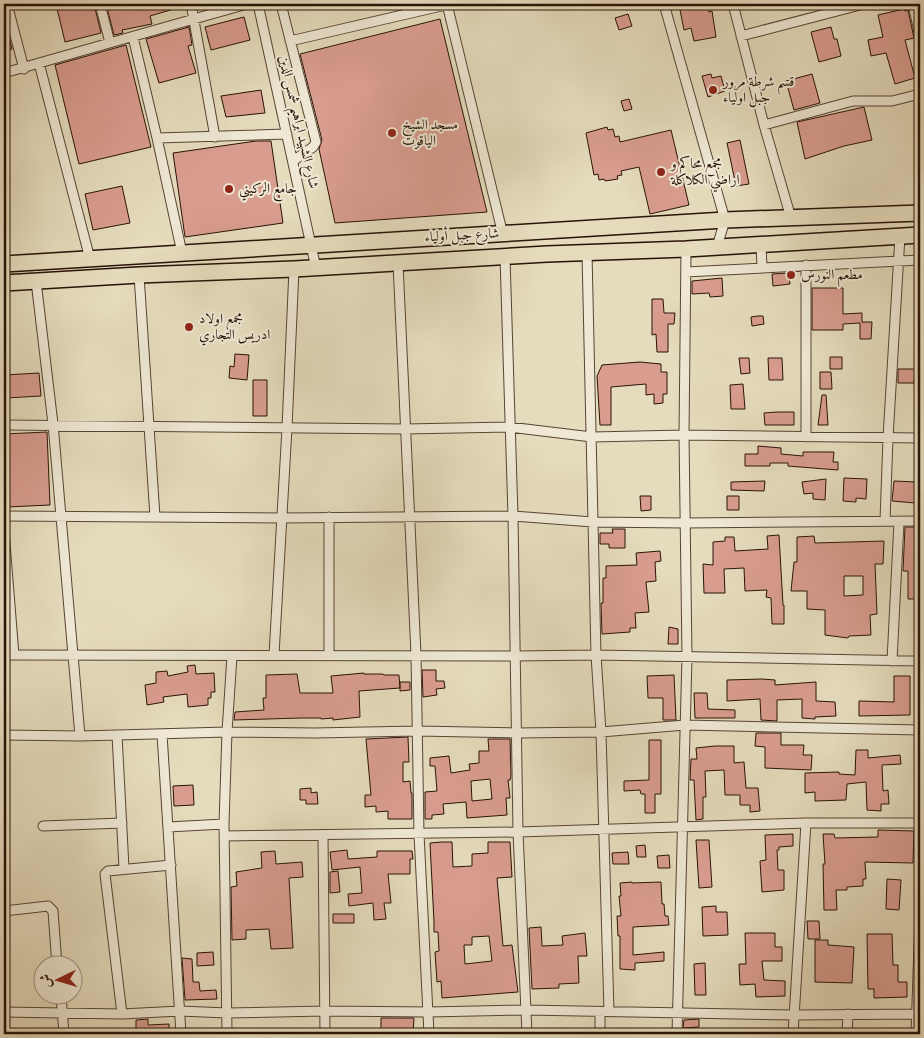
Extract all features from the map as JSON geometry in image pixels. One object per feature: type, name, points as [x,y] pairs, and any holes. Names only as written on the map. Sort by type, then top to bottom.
[{"type":"main road","name":"شارع جبل أولياء","points":[[4,264],[725,220],[920,213]]},
{"type":"main road","name":"شارع جبل أولياء","points":[[4,283],[686,249],[920,235]]},
{"type":"street","points":[[7,4],[24,69]]},
{"type":"street","points":[[100,4],[110,43]]},
{"type":"street","points":[[191,4],[215,137]]},
{"type":"street","points":[[4,73],[24,69],[39,63],[247,4]]},
{"type":"street","name":"شارع الشهيد ابراهيم شمس الدين","points":[[258,4],[316,268]]},
{"type":"street","points":[[281,4],[316,142],[314,147],[293,161]]},
{"type":"street","points":[[290,41],[448,4],[503,235]]},
{"type":"street","points":[[664,4],[725,220],[718,247]]},
{"type":"street","points":[[733,4],[764,125],[791,218]]},
{"type":"street","points":[[741,36],[846,6],[864,4]]},
{"type":"street","points":[[913,4],[920,36]]},
{"type":"street","points":[[133,37],[182,253]]},
{"type":"street","points":[[39,63],[90,259]]},
{"type":"street","points":[[764,125],[853,101],[892,101],[920,94]]},
{"type":"street","points":[[157,138],[287,134]]},
{"type":"street","points":[[885,521],[900,236]]},
{"type":"street","points":[[761,245],[762,267]]},
{"type":"street","points":[[677,1034],[687,657],[684,435],[686,249]]},
{"type":"street","points":[[587,254],[596,655],[601,732],[610,1012]]},
{"type":"street","points":[[505,257],[513,516],[518,832],[527,1034]]},
{"type":"street","points":[[686,272],[920,260]]},
{"type":"street","points":[[398,263],[416,655],[419,834],[429,1034]]},
{"type":"street","points":[[806,265],[806,437]]},
{"type":"street","points":[[274,655],[294,269]]},
{"type":"street","points":[[139,275],[155,517]]},
{"type":"street","points":[[36,281],[53,424],[80,736]]},
{"type":"street","points":[[4,425],[405,429],[509,426],[592,437],[684,435],[920,438]]},
{"type":"street","points":[[4,516],[282,518],[513,516],[593,522],[685,523],[920,521]]},
{"type":"street","points":[[329,517],[329,655]]},
{"type":"street","points":[[892,661],[899,522]]},
{"type":"street","points":[[4,531],[14,655]]},
{"type":"street","points":[[4,655],[596,655],[920,661]]},
{"type":"street","points":[[227,1034],[224,824],[232,656]]},
{"type":"street","points":[[4,734],[80,736],[227,732],[601,732],[685,725],[920,730]]},
{"type":"street","points":[[116,734],[124,868]]},
{"type":"street","points":[[162,734],[181,1034]]},
{"type":"street","points":[[43,826],[122,823]]},
{"type":"street","points":[[793,1034],[806,823]]},
{"type":"street","points":[[224,836],[518,832],[806,823],[920,823]]},
{"type":"street","points":[[168,827],[224,824]]},
{"type":"street","points":[[323,835],[325,1034]]},
{"type":"street","points":[[122,1014],[105,874],[108,870],[171,865]]},
{"type":"street","points":[[4,911],[51,907],[53,911],[56,956]]},
{"type":"street","points":[[916,1034],[920,915]]},
{"type":"street","points":[[61,1006],[64,1034]]},
{"type":"street","points":[[4,1012],[122,1014],[180,1011],[227,1013],[526,1010],[678,1014],[918,1014]]},
{"type":"street","points":[[600,1012],[600,1034]]},
{"type":"street","points":[[847,1034],[848,1014]]},
{"type":"building","points":[[56,4],[94,4],[101,33],[65,42]]},
{"type":"building","points":[[106,4],[184,4],[184,6],[150,16],[152,24],[122,30],[123,33],[114,35]]},
{"type":"building","points":[[707,4],[709,12],[712,11],[716,37],[694,41],[691,28],[684,30],[679,5]]},
{"type":"building","points":[[904,9],[905,11],[908,10],[914,38],[905,40],[915,78],[895,84],[886,53],[871,56],[868,40],[883,37],[878,15]]},
{"type":"building","points":[[628,14],[632,26],[619,30],[615,18]]},
{"type":"building","points":[[244,17],[250,40],[211,50],[205,27]]},
{"type":"building","name":"مسجد الشيخ الياقوت","points":[[440,19],[487,212],[335,223],[319,149],[322,140],[300,54]]},
{"type":"building","points":[[6,24],[12,49],[4,51],[4,25]]},
{"type":"building","points":[[189,27],[192,45],[188,46],[196,73],[159,83],[146,39]]},
{"type":"building","points":[[831,27],[834,39],[837,39],[841,56],[819,62],[811,32]]},
{"type":"building","points":[[126,45],[151,147],[79,164],[55,65]]},
{"type":"building","points":[[711,74],[712,78],[721,76],[725,91],[708,97],[702,76]]},
{"type":"building","points":[[812,74],[820,103],[794,110],[786,81]]},
{"type":"building","points":[[261,90],[265,113],[226,117],[221,96]]},
{"type":"building","points":[[629,99],[632,109],[624,111],[621,101]]},
{"type":"building","points":[[864,107],[872,140],[844,146],[805,159],[797,122]]},
{"type":"building","name":"مجمع محاكم و اراضي الكلاكلة","points":[[607,127],[608,130],[613,129],[615,137],[619,136],[620,142],[671,130],[689,205],[650,214],[639,167],[621,171],[622,175],[617,176],[618,179],[599,180],[598,174],[594,175],[586,133]]},
{"type":"building","points":[[740,140],[749,184],[736,186],[727,143]]},
{"type":"building","points":[[256,141],[271,141],[283,223],[185,237],[173,153]]},
{"type":"building","points":[[122,186],[130,223],[93,230],[85,194]]},
{"type":"building","points":[[789,273],[790,284],[773,286],[772,274]]},
{"type":"building","points":[[722,278],[723,296],[710,297],[709,293],[692,294],[692,281]]},
{"type":"building","points":[[812,288],[843,288],[843,314],[862,313],[862,322],[872,322],[871,339],[860,339],[860,323],[843,324],[843,330],[812,330]]},
{"type":"building","points":[[652,299],[663,299],[664,313],[675,313],[674,324],[668,324],[668,352],[657,352],[656,334],[652,335]]},
{"type":"building","points":[[763,316],[764,324],[752,326],[751,317]]},
{"type":"building","points":[[235,354],[249,355],[247,380],[229,378],[230,366],[234,367]]},
{"type":"building","points":[[830,357],[842,357],[842,369],[830,369]]},
{"type":"building","points":[[739,358],[749,358],[750,373],[741,374]]},
{"type":"building","points":[[768,358],[782,358],[783,380],[769,380]]},
{"type":"building","points":[[640,362],[661,364],[661,372],[667,372],[667,394],[663,394],[663,403],[654,404],[654,394],[646,395],[646,384],[611,387],[611,425],[600,425],[597,376],[602,365]]},
{"type":"building","points":[[898,369],[915,369],[914,383],[898,383]]},
{"type":"building","points":[[820,372],[831,372],[832,389],[820,389]]},
{"type":"building","points":[[39,373],[41,396],[5,398],[4,375]]},
{"type":"building","points":[[253,380],[267,380],[267,416],[253,416]]},
{"type":"building","points":[[743,384],[745,409],[731,409],[730,385]]},
{"type":"building","points":[[822,395],[826,395],[828,425],[818,425]]},
{"type":"building","points":[[794,412],[794,425],[765,425],[764,413]]},
{"type":"building","points":[[47,432],[50,505],[7,507],[4,434]]},
{"type":"building","points":[[758,446],[781,448],[781,454],[803,456],[803,452],[834,452],[833,462],[838,462],[838,470],[788,466],[788,463],[770,463],[770,466],[745,466],[745,454],[758,454]]},
{"type":"building","points":[[844,478],[867,479],[866,499],[856,498],[856,502],[843,501]]},
{"type":"building","points":[[826,479],[825,500],[813,499],[813,493],[804,494],[802,482]]},
{"type":"building","points":[[765,481],[764,491],[731,490],[731,482]]},
{"type":"building","points":[[894,481],[916,482],[915,503],[892,501]]},
{"type":"building","points":[[640,496],[651,496],[651,510],[641,511]]},
{"type":"building","points":[[727,496],[739,496],[739,510],[727,510]]},
{"type":"building","points":[[905,527],[920,527],[920,599],[908,599],[908,571],[903,571]]},
{"type":"building","points":[[612,529],[625,529],[625,548],[609,548],[609,544],[600,544],[600,533],[613,533]]},
{"type":"building","points":[[779,535],[784,624],[772,624],[771,598],[766,597],[767,590],[745,591],[744,568],[724,569],[725,593],[704,593],[703,564],[713,565],[713,542],[725,541],[725,537],[734,537],[735,551],[768,549],[767,536]]},
{"type":"building","points":[[814,536],[815,543],[884,541],[883,564],[875,564],[877,614],[870,615],[871,635],[849,636],[848,638],[825,635],[825,610],[807,609],[807,591],[791,591],[794,562],[797,562],[797,537]],"holes":[[[844,576],[863,576],[863,595],[844,596]]]},
{"type":"building","points":[[660,551],[661,561],[655,562],[656,581],[646,582],[649,612],[635,613],[636,628],[630,628],[630,632],[602,634],[601,603],[603,603],[603,578],[606,578],[606,566],[637,565],[636,553]]},
{"type":"building","points":[[669,627],[678,629],[678,644],[668,644]]},
{"type":"building","points":[[195,665],[196,674],[214,673],[215,692],[211,692],[211,698],[208,698],[208,705],[188,707],[187,694],[163,697],[164,702],[147,705],[145,685],[156,683],[156,672],[167,671],[168,676],[188,672],[187,666]]},
{"type":"building","points":[[422,670],[436,670],[436,681],[444,681],[445,688],[436,689],[437,695],[423,697]]},
{"type":"building","points":[[364,673],[399,675],[400,688],[359,691],[360,717],[333,720],[333,718],[301,718],[234,720],[235,712],[264,710],[263,698],[266,698],[266,675],[297,674],[300,693],[333,693],[331,676]]},
{"type":"building","points":[[674,675],[676,720],[663,720],[663,698],[648,698],[647,676]]},
{"type":"building","points":[[894,676],[910,676],[910,715],[859,716],[859,701],[894,702]]},
{"type":"building","points":[[727,680],[775,680],[775,685],[816,682],[816,701],[835,702],[836,716],[815,717],[815,719],[802,718],[802,699],[777,700],[777,721],[761,720],[760,699],[727,701]]},
{"type":"building","points":[[400,682],[410,682],[410,690],[400,691]]},
{"type":"building","points":[[694,693],[707,693],[708,709],[735,710],[735,718],[695,718]]},
{"type":"building","points":[[756,733],[781,733],[781,745],[804,745],[803,755],[812,755],[811,770],[765,768],[765,747],[755,746]]},
{"type":"building","points":[[408,737],[409,762],[403,762],[403,782],[410,781],[412,819],[388,819],[388,811],[376,812],[376,806],[365,807],[365,795],[371,795],[366,739]]},
{"type":"building","points":[[488,739],[510,739],[511,776],[510,780],[508,780],[510,798],[506,798],[507,815],[467,818],[466,802],[443,804],[444,814],[432,815],[432,819],[425,819],[425,792],[437,791],[435,766],[430,766],[430,758],[449,756],[451,773],[470,770],[469,764],[479,763],[479,751],[489,751]],"holes":[[[490,779],[492,799],[472,801],[471,781]]]},
{"type":"building","points":[[649,740],[661,740],[661,794],[655,794],[655,813],[645,813],[645,794],[641,794],[640,790],[624,791],[624,781],[649,780]]},
{"type":"building","points":[[734,746],[734,763],[744,762],[746,788],[758,788],[760,811],[750,812],[750,805],[740,805],[740,795],[725,795],[724,770],[705,771],[706,797],[703,797],[703,819],[696,820],[694,780],[690,780],[691,759],[697,759],[696,748]]},
{"type":"building","points":[[856,750],[868,750],[868,758],[900,755],[901,764],[882,765],[883,791],[888,790],[889,804],[881,804],[881,811],[867,810],[866,782],[847,784],[846,800],[815,801],[815,792],[805,793],[805,773],[839,772],[839,774],[855,775]]},
{"type":"building","points":[[193,785],[194,805],[174,806],[173,786]]},
{"type":"building","points":[[311,788],[311,793],[317,792],[318,804],[306,804],[306,800],[300,800],[300,789]]},
{"type":"building","points":[[878,830],[914,831],[913,863],[865,862],[866,879],[863,879],[863,886],[847,887],[847,890],[836,890],[837,910],[824,910],[823,864],[825,864],[823,834],[834,834],[835,838],[878,837]]},
{"type":"building","points":[[793,834],[793,846],[779,847],[779,850],[777,850],[778,870],[784,870],[784,890],[762,892],[760,861],[766,860],[765,835]]},
{"type":"building","points":[[696,840],[709,840],[712,887],[699,888]]},
{"type":"building","points":[[452,842],[453,867],[472,866],[472,854],[488,853],[488,842],[510,842],[512,877],[497,878],[503,946],[512,945],[518,992],[442,998],[441,981],[437,982],[435,952],[439,951],[438,932],[434,932],[430,843]],"holes":[[[489,936],[492,961],[465,964],[464,945],[472,945],[472,937]]]},
{"type":"building","points":[[645,845],[646,857],[637,857],[636,846]]},
{"type":"building","points":[[347,850],[348,859],[377,857],[377,851],[412,851],[413,859],[410,859],[410,874],[388,874],[391,903],[384,903],[386,919],[374,920],[373,903],[349,906],[348,894],[362,893],[360,867],[332,870],[330,852]]},
{"type":"building","points":[[275,851],[276,864],[302,862],[303,877],[289,878],[293,948],[271,949],[269,929],[246,930],[246,939],[232,940],[231,887],[237,886],[236,872],[262,868],[261,852]]},
{"type":"building","points":[[628,852],[629,864],[613,864],[612,853]]},
{"type":"building","points":[[669,855],[670,868],[658,868],[657,856]]},
{"type":"building","points":[[338,871],[340,892],[330,893],[330,872]]},
{"type":"building","points":[[887,879],[901,880],[899,910],[886,909]]},
{"type":"building","points":[[661,882],[662,904],[664,904],[665,916],[668,916],[669,925],[633,927],[633,955],[664,952],[664,961],[635,963],[635,970],[620,969],[620,936],[618,936],[617,916],[621,916],[620,883]]},
{"type":"building","points":[[716,906],[716,912],[727,912],[728,935],[703,936],[702,907]]},
{"type":"building","points":[[333,914],[354,914],[354,923],[333,923]]},
{"type":"building","points":[[807,921],[819,921],[820,939],[808,939]]},
{"type":"building","points":[[541,927],[542,946],[563,945],[562,936],[585,933],[587,956],[578,956],[579,983],[559,984],[559,988],[532,989],[529,928]]},
{"type":"building","points":[[745,933],[775,933],[775,947],[782,947],[782,961],[762,961],[764,980],[785,981],[785,996],[756,997],[755,984],[740,985],[739,964],[746,964]]},
{"type":"building","points":[[867,934],[892,934],[893,965],[898,965],[898,982],[907,982],[907,997],[874,998],[874,989],[868,989]]},
{"type":"building","points":[[815,940],[828,940],[828,945],[854,947],[852,983],[815,982]]},
{"type":"building","points":[[213,952],[214,965],[197,966],[197,953]]},
{"type":"building","points":[[182,958],[192,959],[193,982],[199,982],[200,991],[216,990],[217,999],[185,1000]]},
{"type":"building","points":[[705,963],[706,995],[695,995],[694,964]]},
{"type":"building","points":[[381,1018],[414,1018],[413,1034],[381,1034]]},
{"type":"building","points":[[148,1019],[148,1025],[169,1024],[169,1034],[136,1034],[136,1020]]},
{"type":"building","points":[[699,1019],[699,1027],[683,1028],[684,1020]]},
{"type":"place","name":"قسم شرطة مرور جبل اولياء","points":[[713,90]]},
{"type":"place","name":"مسجد الشيخ الياقوت","points":[[392,133]]},
{"type":"place","name":"مجمع محاكم و اراضي الكلاكلة","points":[[661,172]]},
{"type":"place","name":"جامع الركيني","points":[[229,189]]},
{"type":"place","name":"مطعم النورس","points":[[791,275]]},
{"type":"place","name":"مجمع اولاد ادريس التجاري","points":[[189,327]]}]
